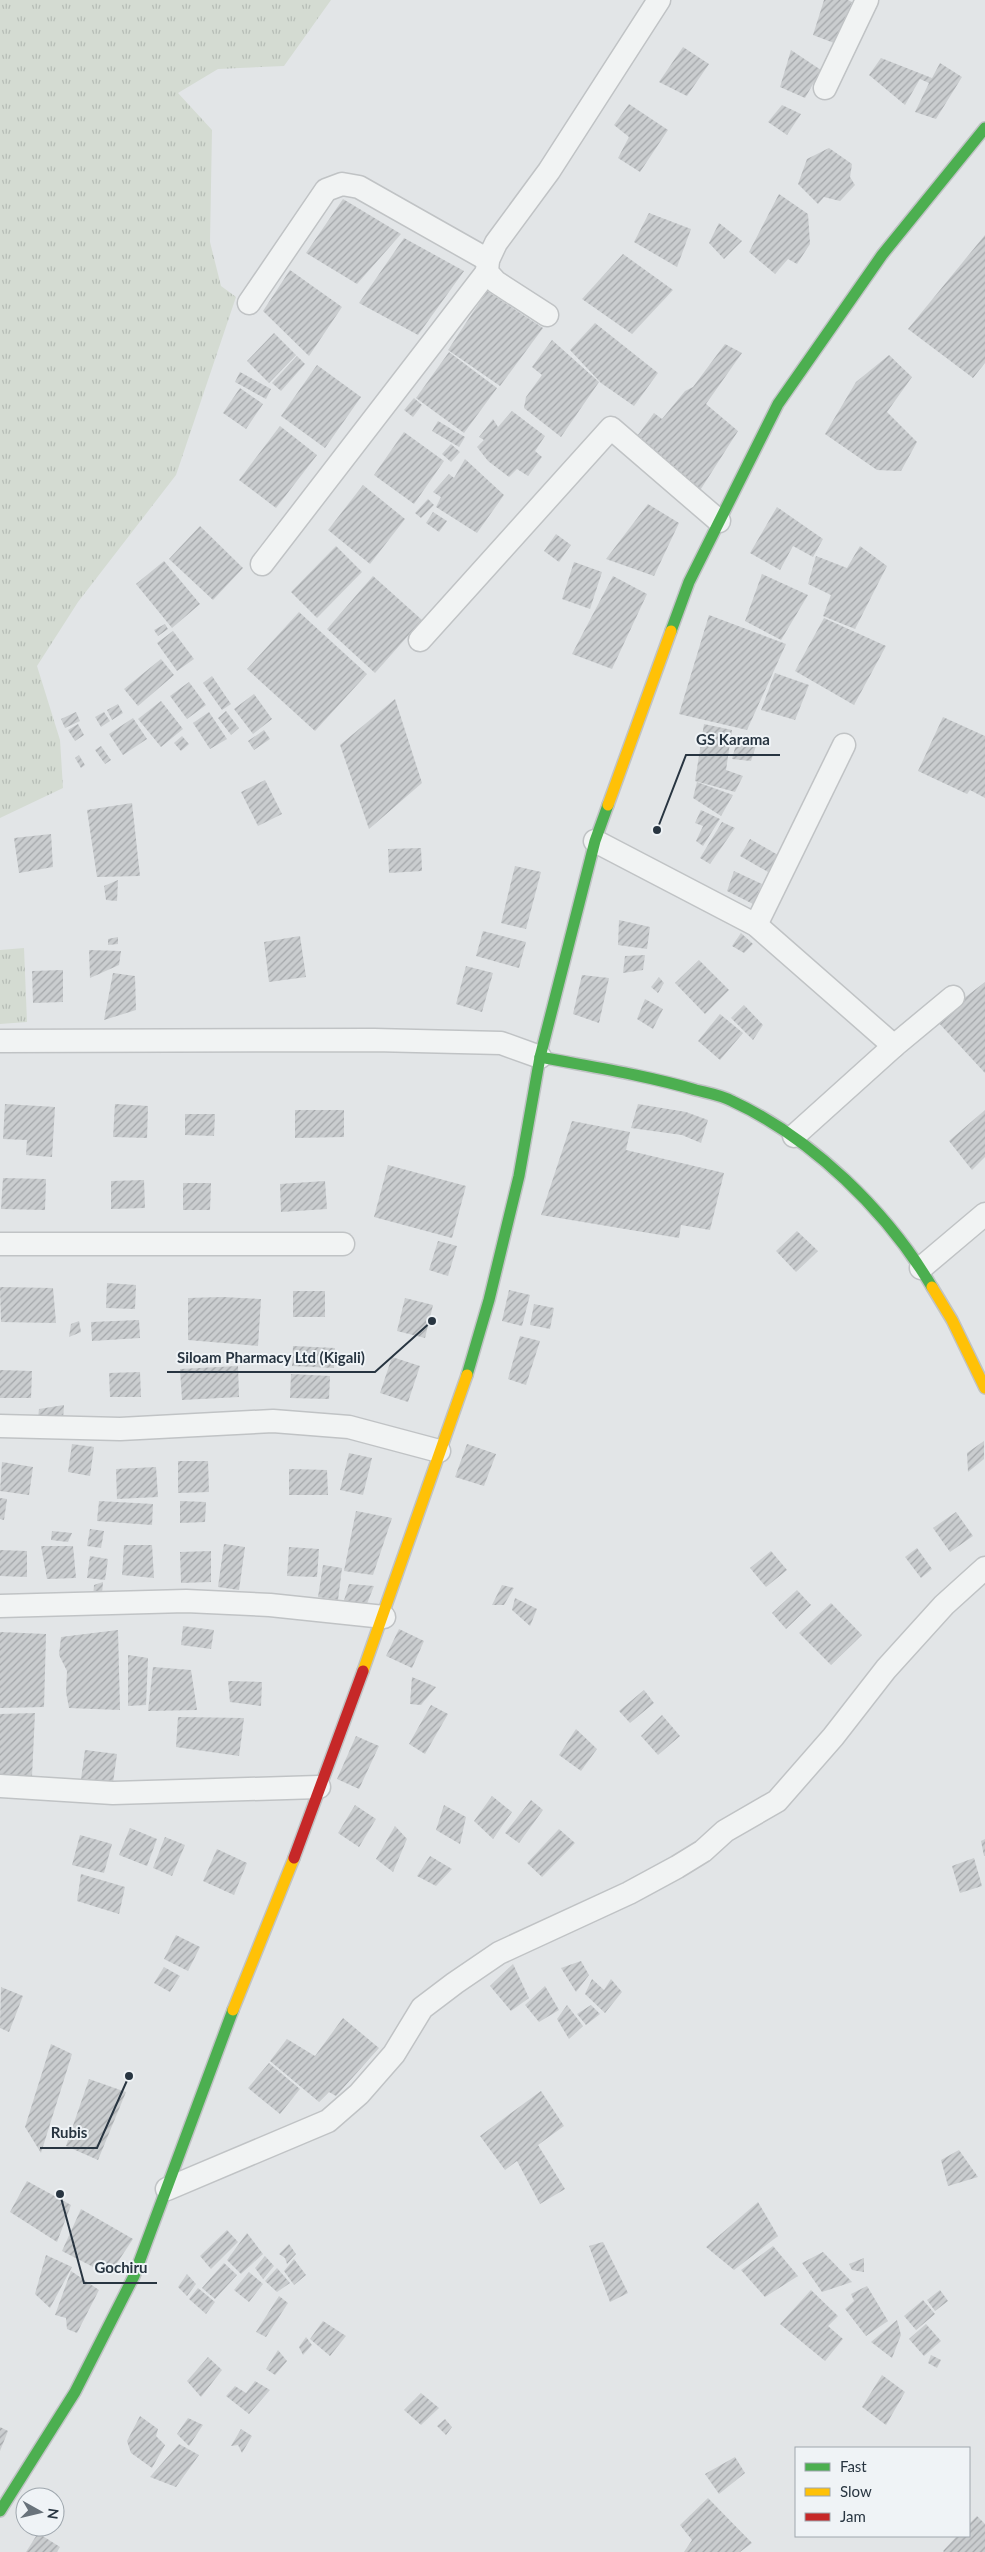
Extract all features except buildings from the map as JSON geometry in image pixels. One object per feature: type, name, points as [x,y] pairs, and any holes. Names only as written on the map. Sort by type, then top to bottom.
[{"type":"main road","points":[[3,2499],[75,2392],[107,2333],[134,2276],[249,1966],[299,1847],[319,1787],[384,1617],[439,1451],[463,1388],[488,1300],[519,1176],[540,1057],[595,841],[689,582],[778,404],[808,358],[882,255],[985,128]]},
{"type":"main road","points":[[540,1057],[672,1083],[731,1100],[794,1136],[840,1174],[878,1214],[921,1268],[952,1320],[985,1388]]},
{"type":"street","points":[[262,564],[488,266],[496,243],[516,219],[599,96],[659,0]]},
{"type":"street","points":[[825,88],[867,0]]},
{"type":"street","points":[[250,303],[326,190],[342,184],[359,187],[488,266],[496,282],[546,315]]},
{"type":"street","points":[[420,640],[611,428],[719,521]]},
{"type":"street","points":[[756,925],[844,745]]},
{"type":"street","points":[[595,841],[756,925],[894,1046]]},
{"type":"street","points":[[794,1136],[894,1046],[953,997]]},
{"type":"street","points":[[0,1042],[374,1040],[472,1042],[501,1043],[540,1057]]},
{"type":"street","points":[[921,1268],[985,1214]]},
{"type":"street","points":[[0,1244],[343,1244]]},
{"type":"street","points":[[0,1426],[120,1429],[273,1421],[349,1427],[439,1451]]},
{"type":"street","points":[[167,2189],[328,2121],[359,2094],[394,2054],[422,2008],[455,1983],[499,1953],[629,1893],[677,1867],[703,1851],[724,1831],[777,1801],[833,1737],[886,1669],[944,1605],[985,1568]]},
{"type":"street","points":[[0,1606],[186,1601],[270,1605],[384,1617]]},
{"type":"street","points":[[0,1786],[113,1793],[319,1787]]},
{"type":"green space","points":[[0,0],[331,0],[284,66],[218,69],[178,93],[212,130],[210,242],[221,286],[236,297],[176,475],[78,602],[37,666],[60,740],[63,788],[0,818]]},
{"type":"green space","points":[[24,948],[27,1022],[0,1024],[0,950]]},
{"type":"traffic: fast","points":[[671,631],[689,582],[778,404],[882,255],[985,128]]},
{"type":"traffic: fast","points":[[467,1375],[489,1300],[519,1176],[540,1057],[595,841],[608,805]]},
{"type":"traffic: fast","points":[[540,1057],[657,1080],[714,1094],[762,1116],[819,1156],[845,1179],[893,1231],[932,1287]]},
{"type":"traffic: fast","points":[[0,2511],[75,2392],[134,2276],[233,2010]]},
{"type":"traffic: slow","points":[[608,805],[671,631]]},
{"type":"traffic: slow","points":[[932,1287],[952,1320],[985,1388]]},
{"type":"traffic: slow","points":[[363,1671],[467,1375]]},
{"type":"traffic: slow","points":[[233,2010],[294,1858]]},
{"type":"traffic: jam","points":[[294,1858],[363,1671]]},
{"type":"place","name":"GS Karama","points":[[657,830]]},
{"type":"place","name":"Siloam Pharmacy Ltd (Kigali)","points":[[432,1321]]},
{"type":"place","name":"Rubis","points":[[129,2076]]},
{"type":"place","name":"Gochiru","points":[[60,2194]]}]
